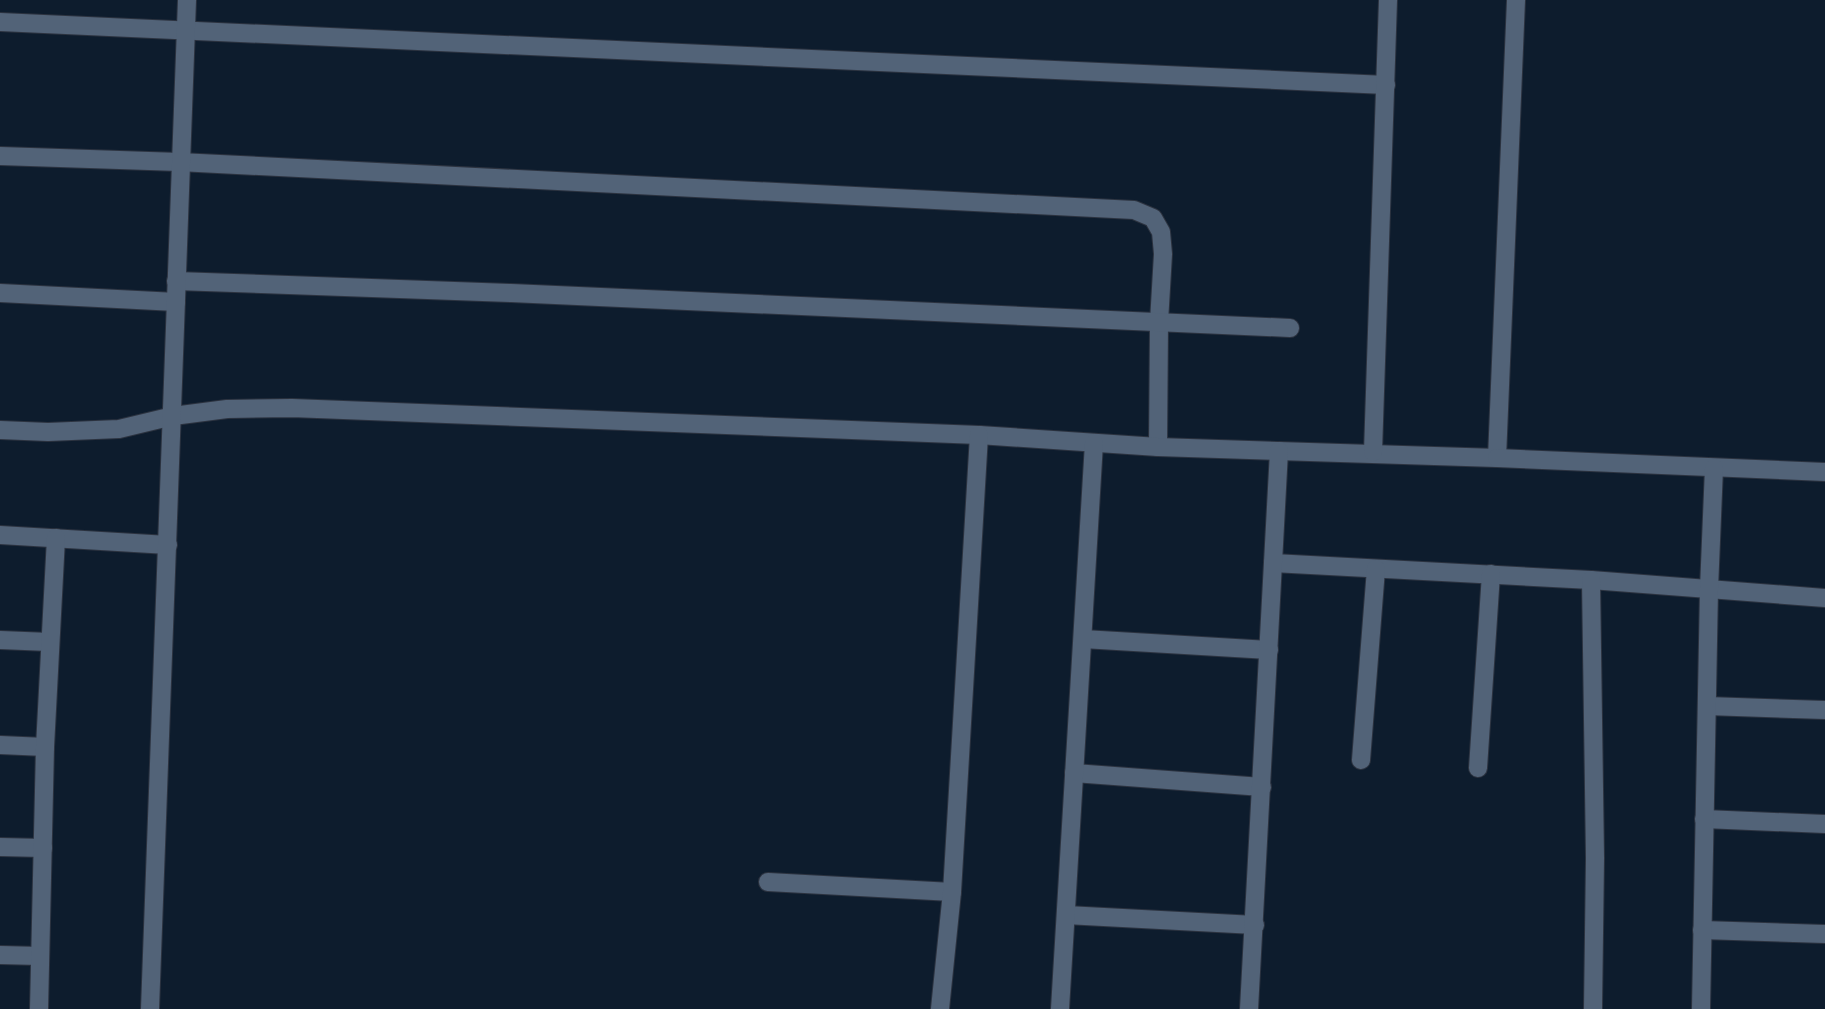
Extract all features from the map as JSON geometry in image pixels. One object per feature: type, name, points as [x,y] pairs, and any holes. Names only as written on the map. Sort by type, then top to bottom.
[{"type":"street","points":[[150,1009],[173,416],[179,162],[187,0]]},
{"type":"street","points":[[1373,452],[1388,0]]},
{"type":"street","points":[[1497,458],[1516,0]]},
{"type":"street","points":[[0,22],[184,28],[1386,85]]},
{"type":"street","points":[[0,156],[179,162],[1134,210],[1153,218],[1161,232],[1163,254],[1159,322],[1158,447]]},
{"type":"street","points":[[176,281],[511,293],[1290,328]]},
{"type":"street","points":[[0,293],[176,302]]},
{"type":"street","points":[[0,430],[48,432],[119,429],[173,416],[227,409],[292,408],[979,435],[1158,447],[1373,452],[1825,472]]},
{"type":"street","points":[[940,1009],[951,892],[979,435]]},
{"type":"street","points":[[1060,1009],[1094,443]]},
{"type":"street","points":[[1249,1009],[1279,451]]},
{"type":"street","points":[[1701,1009],[1708,589],[1714,468]]},
{"type":"street","points":[[0,535],[168,545]]},
{"type":"street","points":[[39,1009],[45,747],[56,538]]},
{"type":"street","points":[[1273,563],[1591,580],[1825,598]]},
{"type":"street","points":[[1361,760],[1377,568]]},
{"type":"street","points":[[1478,768],[1491,574]]},
{"type":"street","points":[[1591,580],[1595,858],[1593,1009]]},
{"type":"street","points":[[1083,639],[1269,650]]},
{"type":"street","points":[[0,640],[50,642]]},
{"type":"street","points":[[1707,706],[1825,710]]},
{"type":"street","points":[[0,745],[45,747]]},
{"type":"street","points":[[1074,773],[1262,787]]},
{"type":"street","points":[[1704,819],[1825,824]]},
{"type":"street","points":[[0,847],[43,848]]},
{"type":"street","points":[[768,882],[951,892]]},
{"type":"street","points":[[1066,915],[1255,925]]},
{"type":"street","points":[[1702,930],[1825,934]]},
{"type":"street","points":[[0,955],[40,956]]}]
